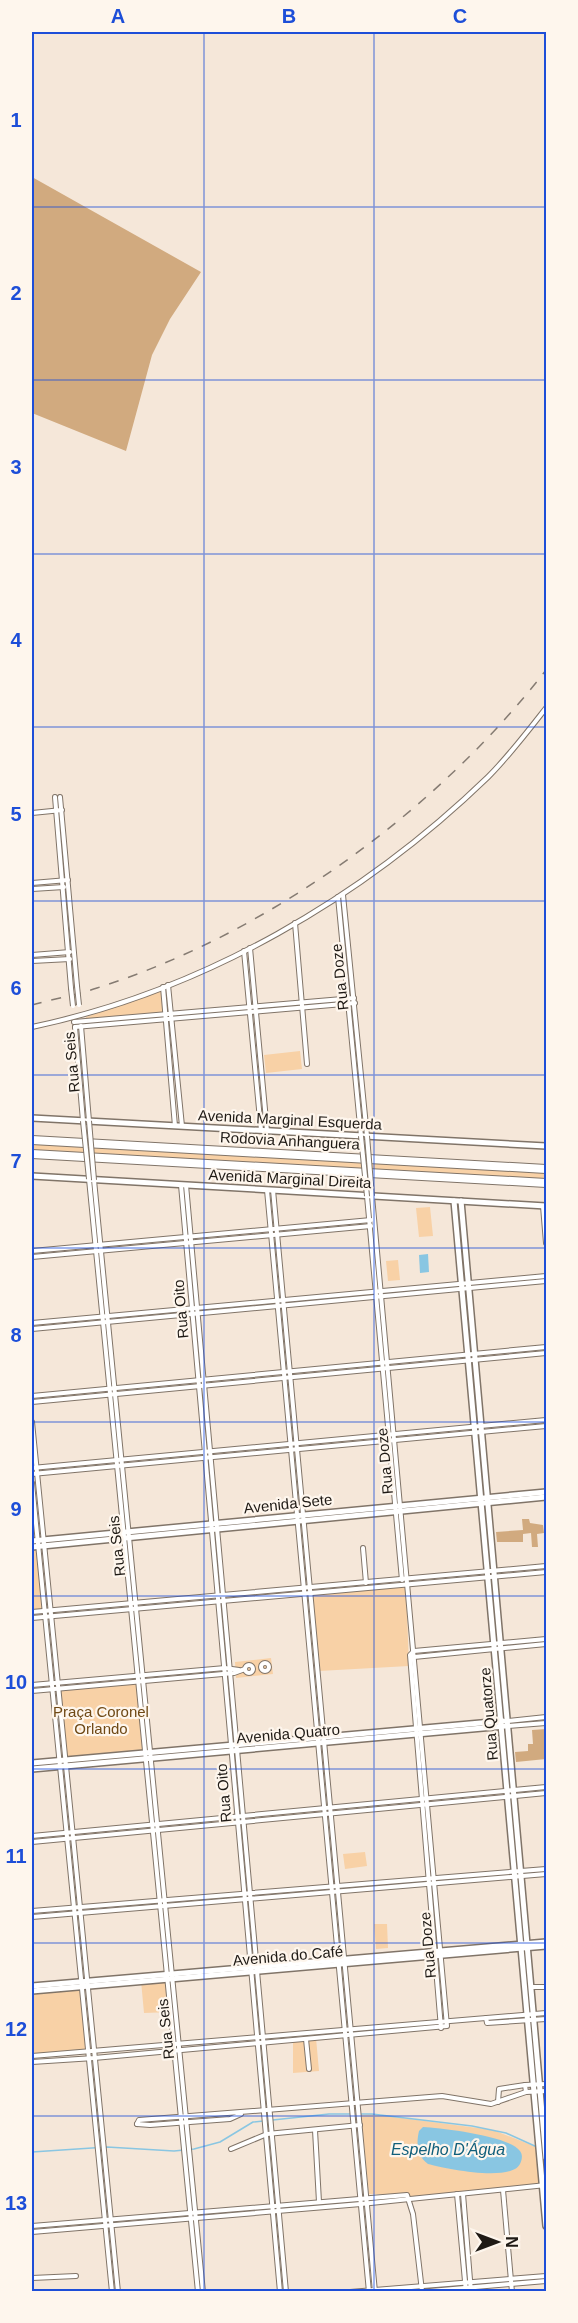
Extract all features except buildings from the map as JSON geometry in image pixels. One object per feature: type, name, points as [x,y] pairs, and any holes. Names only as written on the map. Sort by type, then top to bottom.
[{"type":"highway","name":"Rodovia Anhanguera","points":[[32,1140],[546,1169]]},
{"type":"highway","name":"Rodovia Anhanguera","points":[[32,1154],[546,1183]]},
{"type":"street","points":[[32,1027],[80,1015],[168,985],[250,948],[343,894],[373,875],[440,821],[490,776],[546,708]]},
{"type":"street","name":"Rua Seis","points":[[55,797],[59,813]]},
{"type":"street","name":"Rua Seis","points":[[60,797],[59,813],[65,887],[80,1015],[86,1121]]},
{"type":"street","points":[[32,813],[59,813]]},
{"type":"street","points":[[32,883],[65,881]]},
{"type":"street","points":[[32,889],[65,887]]},
{"type":"street","name":"Rua Doze","points":[[343,894],[364,1136]]},
{"type":"street","name":"Rua Doze","points":[[338,897],[373,1226],[389,1440],[398,1508],[432,1884],[447,2020],[447,2026],[441,2028],[439,1953]]},
{"type":"street","points":[[295,923],[307,1064]]},
{"type":"street","points":[[250,948],[264,1130]]},
{"type":"street","points":[[244,951],[250,1006],[254,1010]]},
{"type":"street","points":[[32,956],[71,952]]},
{"type":"street","points":[[32,961],[72,958]]},
{"type":"street","name":"Rua Seis","points":[[72,958],[71,988],[133,1606],[137,1675],[148,1755],[178,2051],[198,2292]]},
{"type":"street","points":[[167,1016],[168,985]]},
{"type":"street","points":[[163,987],[179,1126]]},
{"type":"street","points":[[167,1016],[172,1019],[354,1000]]},
{"type":"street","points":[[75,1025],[250,1006]]},
{"type":"street","points":[[172,1019],[179,1126]]},
{"type":"street","name":"Avenida Marginal Esquerda","points":[[32,1118],[546,1146]]},
{"type":"street","name":"Avenida Marginal Direita","points":[[32,1176],[545,1206]]},
{"type":"street","name":"Rua Seis","points":[[92,1180],[102,1247],[112,1391]]},
{"type":"street","name":"Rua Oito","points":[[184,1185],[199,1383],[215,1526],[262,2040],[272,2115],[269,2125]]},
{"type":"street","points":[[270,1190],[327,1807],[339,1892],[345,2032],[353,2116],[375,2291]]},
{"type":"street","name":"Rua Quatorze","points":[[457,1201],[524,1946],[540,2088],[546,2226]]},
{"type":"street","points":[[545,1206],[546,1242]]},
{"type":"street","points":[[274,1232],[372,1220]]},
{"type":"street","points":[[32,1257],[102,1247],[189,1239],[373,1226]]},
{"type":"street","name":"Rua Oito","points":[[189,1239],[199,1308],[212,1454],[215,1526]]},
{"type":"street","points":[[32,1251],[96,1248]]},
{"type":"street","points":[[32,1323],[103,1319],[109,1322],[199,1314],[546,1276]]},
{"type":"street","points":[[465,1286],[546,1281]]},
{"type":"street","points":[[32,1329],[103,1319],[108,1316],[193,1308],[281,1304]]},
{"type":"street","points":[[472,1358],[546,1347]]},
{"type":"street","points":[[32,1396],[546,1353]]},
{"type":"street","name":"Rua Doze","points":[[385,1366],[395,1440],[398,1508]]},
{"type":"street","points":[[32,1402],[112,1391]]},
{"type":"street","points":[[212,1454],[294,1450],[395,1440],[546,1420]]},
{"type":"street","points":[[32,1422],[37,1543]]},
{"type":"street","points":[[34,1471],[394,1434],[546,1426]]},
{"type":"street","points":[[32,1483],[37,1543],[58,1689],[62,1763]]},
{"type":"street","name":"Avenida Sete","points":[[37,1543],[485,1500],[546,1492]]},
{"type":"street","name":"Avenida Sete","points":[[485,1500],[546,1497]]},
{"type":"street","points":[[363,1548],[366,1584]]},
{"type":"street","points":[[491,1574],[546,1566]]},
{"type":"street","points":[[32,1618],[221,1595],[405,1580],[546,1572]]},
{"type":"street","points":[[32,1612],[221,1601],[307,1589]]},
{"type":"street","name":"Rua Seis","points":[[133,1606],[144,1681],[148,1755]]},
{"type":"street","points":[[48,1617],[51,1683],[62,1763],[77,1910],[88,2059],[103,2148],[118,2292]]},
{"type":"street","points":[[498,1646],[546,1639]]},
{"type":"street","points":[[412,1654],[546,1644]]},
{"type":"street","points":[[32,1685],[228,1668],[242,1669],[249,1673],[253,1668],[261,1668]]},
{"type":"street","points":[[32,1691],[228,1673],[242,1669]]},
{"type":"street","name":"Avenida Quatro","points":[[504,1724],[546,1717]]},
{"type":"street","name":"Avenida Quatro","points":[[32,1763],[62,1763],[504,1724],[546,1723]]},
{"type":"street","name":"Avenida Quatro","points":[[32,1769],[62,1763]]},
{"type":"street","points":[[32,1836],[69,1835],[425,1804],[546,1787]]},
{"type":"street","points":[[241,1819],[327,1807],[424,1798],[546,1793]]},
{"type":"street","points":[[328,1813],[332,1887],[352,2035],[360,2125],[363,2198]]},
{"type":"street","points":[[32,1842],[69,1835]]},
{"type":"street","points":[[249,1896],[339,1892],[432,1884],[546,1869]]},
{"type":"street","points":[[32,1911],[77,1910],[249,1896],[432,1878],[546,1874]]},
{"type":"street","points":[[32,1917],[77,1910]]},
{"type":"street","name":"Avenida do Café","points":[[32,1986],[546,1944]]},
{"type":"street","name":"Rua Quatorze","points":[[524,1946],[531,1988],[531,2017]]},
{"type":"street","points":[[84,1983],[94,2052],[97,2149],[112,2292]]},
{"type":"street","name":"Avenida do Café","points":[[32,1991],[84,1983]]},
{"type":"street","points":[[531,1988],[546,1987]]},
{"type":"street","points":[[531,2017],[546,2013]]},
{"type":"street","points":[[32,2056],[177,2045],[306,2039],[351,2029],[447,2020],[531,2017],[546,2019]]},
{"type":"street","points":[[32,2062],[178,2051],[345,2032],[352,2035],[441,2028]]},
{"type":"street","points":[[306,2039],[309,2069]]},
{"type":"street","name":"Rua Oito","points":[[262,2040],[265,2111],[270,2133],[285,2292]]},
{"type":"street","points":[[134,2049],[135,2055]]},
{"type":"street","points":[[498,2102],[500,2089],[525,2085],[540,2088]]},
{"type":"street","points":[[525,2085],[526,2092]]},
{"type":"street","points":[[241,2113],[234,2118],[184,2123],[138,2126],[136,2122],[271,2110],[352,2105],[442,2096],[491,2104],[540,2088]]},
{"type":"street","points":[[231,2149],[270,2133],[360,2125]]},
{"type":"street","points":[[315,2130],[319,2202]]},
{"type":"street","name":"Rua Quatorze","points":[[543,2149],[546,2158]]},
{"type":"street","points":[[32,2232],[111,2222],[193,2219],[545,2186]]},
{"type":"street","points":[[503,2190],[512,2292]]},
{"type":"street","points":[[140,2220],[405,2194],[411,2199],[420,2290]]},
{"type":"street","points":[[457,2194],[468,2287]]},
{"type":"street","points":[[463,2194],[468,2287]]},
{"type":"street","points":[[364,2204],[369,2291]]},
{"type":"street","name":"Rua Oito","points":[[276,2211],[280,2292]]},
{"type":"street","name":"Rua Seis","points":[[193,2219],[203,2292]]},
{"type":"street","points":[[32,2226],[105,2223]]},
{"type":"street","points":[[32,2278],[76,2276]]},
{"type":"street","points":[[350,2292],[468,2287],[546,2276]]},
{"type":"street","points":[[511,2281],[546,2281]]},
{"type":"green space","points":[[161,991],[164,1013],[86,1019],[86,1017]]},
{"type":"green space","points":[[300,1051],[302,1069],[266,1073],[264,1055]]},
{"type":"green space","points":[[32,1143],[546,1171],[546,1180],[32,1151]]},
{"type":"green space","points":[[430,1207],[433,1236],[419,1237],[416,1208]]},
{"type":"green space","points":[[398,1260],[400,1280],[388,1281],[386,1261]]},
{"type":"green space","points":[[38,1546],[44,1611],[32,1612],[32,1547]]},
{"type":"green space","points":[[406,1587],[409,1666],[319,1671],[313,1595]]},
{"type":"green space","points":[[271,1658],[273,1674],[236,1678],[235,1662]]},
{"type":"green space","name":"Praça Coronel Orlando","points":[[138,1681],[145,1752],[64,1760],[58,1689]]},
{"type":"green space","points":[[365,1852],[367,1866],[345,1869],[343,1854]]},
{"type":"green space","points":[[374,1924],[387,1924],[388,1948],[376,1949]]},
{"type":"green space","points":[[167,1979],[171,2012],[144,2013],[141,1981]]},
{"type":"green space","points":[[80,1990],[86,2051],[32,2054],[32,1994]]},
{"type":"green space","points":[[316,2038],[319,2071],[293,2073],[293,2041]]},
{"type":"green space","points":[[372,2114],[493,2130],[539,2148],[542,2185],[411,2198],[405,2194],[369,2194],[361,2115]]},
{"type":"shaded area","points":[[32,177],[201,272],[170,319],[152,355],[126,451],[32,413]]},
{"type":"shaded area","points":[[522,1519],[529,1519],[530,1523],[543,1525],[544,1533],[537,1534],[538,1547],[532,1547],[531,1533],[523,1534],[523,1542],[497,1542],[496,1532],[523,1530]]},
{"type":"shaded area","points":[[546,1729],[546,1759],[516,1762],[515,1752],[528,1751],[528,1744],[533,1744],[532,1730]]},
{"type":"water","points":[[428,1254],[429,1272],[420,1273],[419,1255]]},
{"type":"water","name":"Espelho D'Água","points":[[423,2127],[475,2134],[503,2141],[520,2151],[521,2162],[514,2169],[492,2173],[477,2173],[428,2164],[422,2157],[418,2145],[419,2131]]},
{"type":"waterway","points":[[32,2152],[107,2147],[174,2151],[194,2149],[220,2142],[253,2122],[329,2114],[372,2114],[472,2126],[506,2133],[537,2147]]},
{"type":"railway","points":[[32,1005],[89,990],[161,965],[224,935],[285,901],[345,862],[454,772],[502,722],[546,670]]}]
